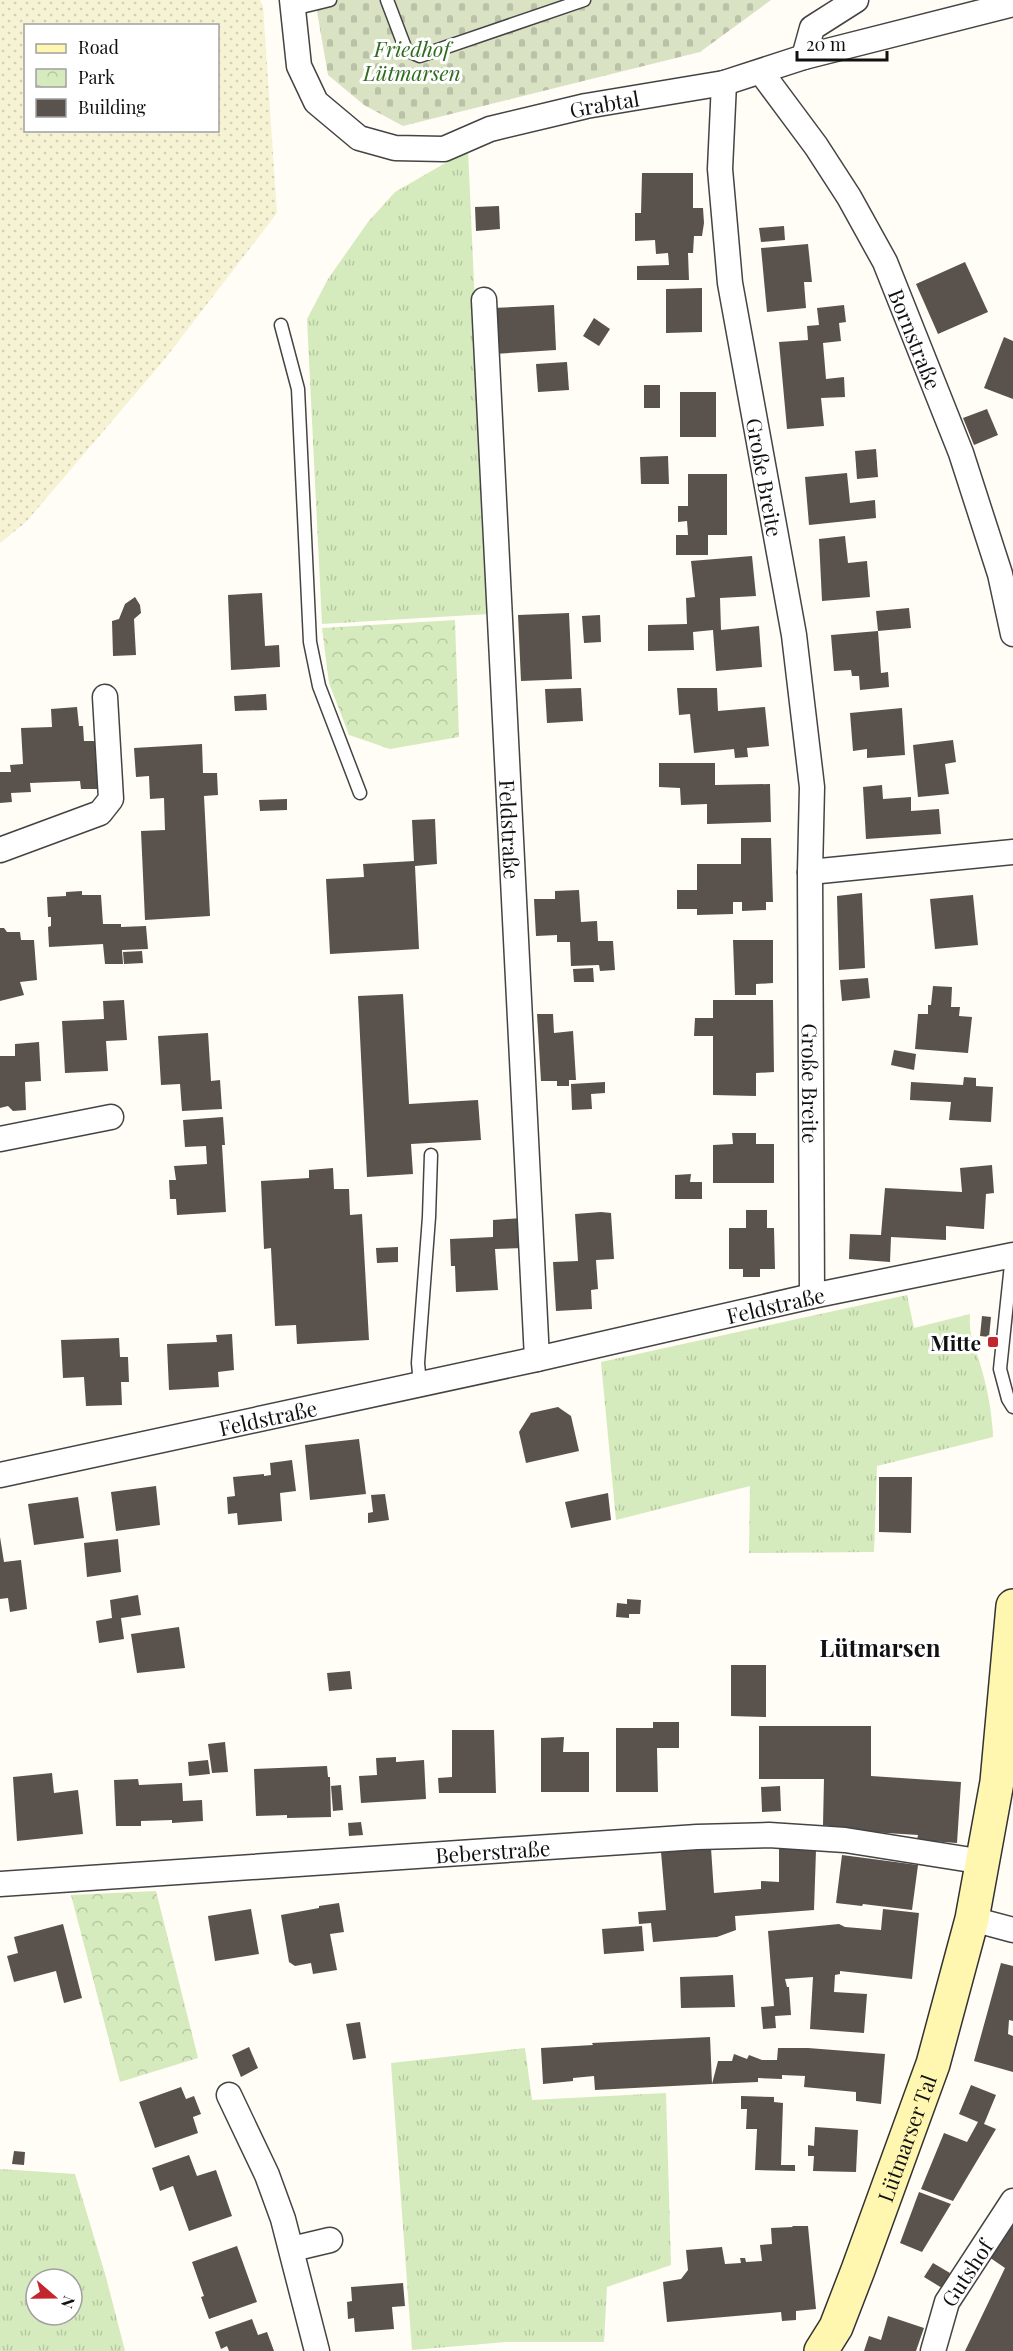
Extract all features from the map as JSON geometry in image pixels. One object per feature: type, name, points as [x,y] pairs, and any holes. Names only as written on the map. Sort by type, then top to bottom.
[{"type":"main road","points":[[984,1862],[997,1782],[1013,1606]]},
{"type":"main road","name":"Lütmarser Tal","points":[[821,2351],[836,2327],[851,2289],[933,2064],[972,1919],[984,1862]]},
{"type":"street","points":[[804,57],[812,28],[856,0]]},
{"type":"street","name":"Grabtal","points":[[289,3],[299,66],[316,102],[359,138],[396,148],[444,149],[490,129],[586,106],[724,83],[804,57],[1013,4]]},
{"type":"street","name":"Bornstraße","points":[[761,72],[816,146],[849,196],[885,262],[961,453],[1000,574],[1013,634]]},
{"type":"street","name":"Große Breite","points":[[724,83],[720,169],[729,283],[794,634],[812,787],[810,872],[812,1296]]},
{"type":"street","name":"Feldstraße","points":[[484,300],[537,1359]]},
{"type":"street","points":[[0,850],[100,813],[111,799],[105,697]]},
{"type":"street","points":[[810,872],[1013,852]]},
{"type":"street","points":[[0,1139],[111,1117]]},
{"type":"street","name":"Feldstraße","points":[[0,1475],[537,1359],[812,1296],[1013,1255]]},
{"type":"street","name":"Beberstraße","points":[[0,1884],[697,1837],[769,1835],[845,1840],[984,1862]]},
{"type":"street","points":[[972,1919],[1013,1930]]},
{"type":"street","points":[[229,2095],[267,2175],[292,2249],[317,2351]]},
{"type":"street","name":"Gutshof","points":[[933,2351],[947,2302],[1013,2201]]},
{"type":"street","points":[[292,2249],[330,2240]]},
{"type":"lane","points":[[289,3],[330,0]]},
{"type":"lane","points":[[387,0],[406,50],[420,56],[584,0]]},
{"type":"lane","points":[[281,325],[298,388],[310,642],[319,686],[360,793]]},
{"type":"lane","points":[[420,1384],[418,1363],[429,1217],[431,1155]]},
{"type":"lane","points":[[1013,1255],[1000,1369],[1008,1399],[1013,1407]]},
{"type":"shaded area","points":[[0,0],[260,0],[263,6],[277,213],[164,360],[26,522],[0,543]]},
{"type":"green space","name":"Friedhof Lütmarsen","points":[[315,0],[771,0],[700,52],[403,126],[364,105],[328,75]]},
{"type":"green space","points":[[468,150],[489,614],[322,624],[307,319],[328,279],[368,222],[395,192]]},
{"type":"green space","points":[[455,620],[459,737],[390,749],[349,735],[329,683],[322,628]]},
{"type":"green space","points":[[907,1295],[914,1328],[970,1314],[971,1335],[988,1395],[993,1437],[877,1466],[874,1552],[749,1553],[750,1486],[616,1520],[601,1362]]},
{"type":"green space","points":[[156,1891],[198,2058],[120,2082],[71,1895]]},
{"type":"green space","points":[[525,2048],[532,2100],[666,2093],[671,2265],[607,2287],[604,2342],[506,2342],[412,2350],[391,2063]]},
{"type":"green space","points":[[0,2169],[75,2174],[106,2277],[125,2351],[0,2351]]},
{"type":"building","points":[[642,173],[693,173],[693,208],[703,208],[704,223],[702,236],[694,236],[693,253],[688,253],[689,280],[637,280],[637,266],[669,265],[668,253],[656,254],[655,240],[635,241],[635,213],[641,213]]},
{"type":"building","points":[[499,206],[500,229],[476,231],[475,207]]},
{"type":"building","points":[[784,226],[785,240],[761,242],[759,228]]},
{"type":"building","points":[[808,244],[812,282],[804,282],[806,308],[767,312],[761,248]]},
{"type":"building","points":[[965,262],[988,312],[938,334],[916,284]]},
{"type":"building","points":[[702,288],[702,332],[666,333],[666,289]]},
{"type":"building","points":[[554,305],[556,350],[494,354],[492,308]]},
{"type":"building","points":[[844,305],[846,322],[839,323],[841,341],[823,343],[826,379],[844,377],[845,397],[821,398],[824,426],[787,429],[779,342],[808,340],[807,326],[819,325],[817,308]]},
{"type":"building","points":[[594,318],[610,329],[599,346],[583,336]]},
{"type":"building","points":[[1004,337],[1013,341],[1013,399],[984,388]]},
{"type":"building","points":[[567,362],[569,390],[538,392],[536,364]]},
{"type":"building","points":[[644,385],[660,385],[660,408],[644,408]]},
{"type":"building","points":[[680,392],[716,392],[716,437],[680,437]]},
{"type":"building","points":[[987,409],[998,435],[974,445],[963,418]]},
{"type":"building","points":[[876,449],[878,477],[857,479],[855,451]]},
{"type":"building","points":[[668,456],[669,484],[641,484],[640,457]]},
{"type":"building","points":[[847,473],[850,503],[875,500],[876,518],[809,525],[805,477]]},
{"type":"building","points":[[688,474],[727,474],[727,535],[708,535],[708,555],[676,555],[676,535],[688,535],[687,521],[678,522],[678,506],[688,506]]},
{"type":"building","points":[[845,536],[848,563],[867,561],[870,597],[822,601],[819,539]]},
{"type":"building","points":[[752,556],[756,596],[720,598],[721,630],[759,626],[762,667],[716,671],[713,630],[693,632],[694,650],[648,651],[648,625],[687,624],[686,598],[695,597],[691,561]]},
{"type":"building","points":[[262,593],[265,646],[279,645],[280,667],[231,670],[228,595]]},
{"type":"building","points":[[135,597],[140,605],[141,613],[134,619],[136,655],[113,656],[112,621],[119,619],[125,604]]},
{"type":"building","points":[[909,608],[911,628],[878,631],[876,611]]},
{"type":"building","points":[[569,613],[572,679],[521,681],[518,615]]},
{"type":"building","points":[[600,615],[601,642],[584,643],[582,616]]},
{"type":"building","points":[[878,631],[881,673],[888,672],[889,687],[860,690],[859,676],[852,676],[851,670],[834,671],[831,635]]},
{"type":"building","points":[[581,688],[583,721],[547,723],[545,689]]},
{"type":"building","points":[[677,688],[717,688],[718,711],[765,707],[769,746],[747,748],[748,757],[735,758],[734,749],[694,753],[690,714],[679,715]]},
{"type":"building","points":[[266,694],[267,710],[235,711],[234,696]]},
{"type":"building","points":[[77,707],[79,726],[83,726],[84,741],[97,741],[100,789],[81,789],[80,781],[30,783],[31,792],[11,793],[12,802],[0,803],[0,772],[11,772],[10,765],[23,764],[21,728],[52,727],[51,709]]},
{"type":"building","points":[[902,708],[905,755],[867,758],[867,749],[853,751],[850,713]]},
{"type":"building","points":[[953,740],[956,762],[945,764],[949,794],[918,797],[913,745]]},
{"type":"building","points":[[202,744],[203,773],[217,773],[218,795],[204,796],[210,916],[145,920],[141,831],[165,830],[164,798],[150,799],[149,776],[136,777],[134,748]]},
{"type":"building","points":[[659,763],[715,763],[715,785],[770,784],[771,822],[707,824],[707,804],[681,805],[680,788],[659,787]]},
{"type":"building","points":[[882,785],[883,799],[911,797],[911,811],[939,809],[941,834],[866,839],[863,787]]},
{"type":"building","points":[[287,799],[287,810],[260,811],[259,800]]},
{"type":"building","points":[[435,819],[437,864],[415,866],[419,949],[330,954],[326,879],[364,877],[363,864],[414,861],[412,820]]},
{"type":"building","points":[[741,838],[771,838],[773,902],[766,902],[766,910],[742,911],[742,902],[733,902],[733,914],[697,915],[697,909],[677,909],[677,890],[697,890],[697,864],[741,864]]},
{"type":"building","points":[[579,890],[581,922],[597,921],[598,941],[613,941],[615,970],[600,971],[599,965],[571,966],[570,942],[557,942],[557,935],[536,936],[534,899],[555,899],[555,891]]},
{"type":"building","points":[[82,891],[82,895],[101,895],[103,924],[121,924],[121,927],[146,926],[148,949],[122,950],[123,964],[105,964],[103,944],[49,947],[48,927],[51,926],[51,917],[48,917],[47,897],[66,896],[66,892]]},
{"type":"building","points":[[862,893],[865,968],[839,970],[837,896]]},
{"type":"building","points":[[973,895],[978,945],[935,949],[930,899]]},
{"type":"building","points":[[0,928],[4,928],[7,932],[20,932],[21,940],[34,940],[37,980],[20,982],[24,995],[0,1001]]},
{"type":"building","points":[[733,940],[773,940],[773,983],[756,984],[756,995],[735,995]]},
{"type":"building","points":[[142,951],[143,963],[124,964],[123,952]]},
{"type":"building","points":[[593,968],[594,982],[574,982],[573,969]]},
{"type":"building","points":[[868,978],[870,998],[842,1001],[840,980]]},
{"type":"building","points":[[933,986],[952,987],[951,1007],[960,1007],[959,1016],[972,1017],[968,1053],[915,1049],[918,1014],[928,1014]]},
{"type":"building","points":[[403,994],[409,1104],[478,1100],[481,1140],[411,1144],[413,1174],[367,1177],[358,996]]},
{"type":"building","points":[[124,1000],[127,1040],[106,1041],[108,1071],[65,1073],[62,1021],[104,1019],[103,1001]]},
{"type":"building","points":[[713,1000],[773,1000],[774,1072],[756,1073],[756,1096],[713,1095],[713,1036],[694,1036],[695,1018],[713,1018]]},
{"type":"building","points":[[537,1014],[553,1014],[554,1033],[573,1031],[576,1080],[569,1080],[569,1086],[557,1086],[557,1081],[541,1081]]},
{"type":"building","points":[[208,1033],[211,1081],[220,1080],[222,1109],[182,1111],[180,1084],[161,1085],[158,1036]]},
{"type":"building","points":[[39,1042],[41,1081],[25,1082],[26,1110],[13,1111],[8,1106],[0,1108],[0,1056],[15,1056],[15,1044]]},
{"type":"building","points":[[894,1050],[916,1054],[914,1070],[891,1065]]},
{"type":"building","points":[[964,1077],[976,1078],[976,1086],[993,1087],[991,1122],[949,1120],[951,1102],[910,1100],[911,1082],[963,1085]]},
{"type":"building","points":[[605,1082],[605,1093],[591,1094],[592,1109],[572,1110],[571,1084]]},
{"type":"building","points":[[223,1117],[225,1145],[222,1145],[226,1212],[177,1215],[176,1199],[170,1199],[169,1180],[176,1180],[174,1166],[207,1164],[206,1146],[185,1147],[183,1120]]},
{"type":"building","points":[[732,1133],[756,1133],[756,1144],[774,1144],[774,1183],[713,1183],[713,1145],[733,1144]]},
{"type":"building","points":[[992,1165],[994,1193],[986,1194],[984,1229],[946,1226],[946,1240],[891,1237],[890,1262],[849,1259],[850,1234],[881,1235],[885,1188],[962,1192],[960,1168]]},
{"type":"building","points":[[333,1168],[334,1189],[349,1189],[350,1215],[362,1214],[369,1340],[297,1344],[296,1325],[275,1326],[271,1248],[264,1249],[261,1181],[309,1178],[309,1170]]},
{"type":"building","points":[[691,1174],[690,1182],[702,1182],[702,1199],[675,1199],[675,1175]]},
{"type":"building","points":[[746,1210],[767,1210],[767,1228],[774,1228],[775,1269],[760,1269],[760,1277],[743,1277],[743,1269],[729,1269],[729,1228],[746,1228]]},
{"type":"building","points":[[611,1213],[614,1259],[596,1260],[598,1289],[591,1290],[592,1309],[556,1311],[553,1262],[578,1261],[575,1214]]},
{"type":"building","points":[[522,1218],[524,1248],[495,1249],[498,1290],[456,1292],[455,1266],[451,1266],[450,1239],[493,1237],[493,1220]]},
{"type":"building","points":[[398,1247],[398,1262],[377,1263],[376,1248]]},
{"type":"building","points":[[982,1316],[991,1317],[989,1337],[980,1336]]},
{"type":"building","points":[[232,1334],[234,1370],[218,1372],[219,1387],[169,1390],[167,1344],[217,1342],[216,1335]]},
{"type":"building","points":[[119,1338],[120,1357],[128,1357],[129,1382],[121,1382],[122,1405],[86,1406],[84,1377],[63,1378],[61,1340]]},
{"type":"building","points":[[558,1407],[571,1416],[579,1451],[526,1463],[519,1432],[531,1413]]},
{"type":"building","points":[[359,1439],[366,1494],[310,1500],[305,1445]]},
{"type":"building","points":[[292,1460],[296,1491],[280,1493],[282,1521],[238,1525],[237,1513],[228,1514],[227,1497],[235,1496],[233,1477],[271,1475],[270,1463]]},
{"type":"building","points":[[879,1477],[912,1477],[911,1533],[879,1532]]},
{"type":"building","points":[[156,1486],[160,1525],[116,1531],[111,1492]]},
{"type":"building","points":[[608,1493],[611,1520],[571,1528],[565,1502]]},
{"type":"building","points":[[385,1494],[389,1520],[368,1523],[368,1513],[373,1512],[371,1495]]},
{"type":"building","points":[[78,1497],[84,1538],[34,1545],[28,1504]]},
{"type":"building","points":[[0,1537],[4,1562],[21,1560],[27,1609],[10,1612],[8,1598],[0,1599]]},
{"type":"building","points":[[118,1539],[121,1572],[87,1577],[84,1543]]},
{"type":"building","points":[[138,1595],[141,1615],[121,1618],[124,1639],[99,1643],[96,1621],[112,1618],[110,1600]]},
{"type":"building","points":[[627,1599],[641,1600],[640,1614],[629,1614],[629,1618],[616,1617],[617,1603],[627,1604]]},
{"type":"building","points":[[179,1627],[185,1668],[137,1673],[131,1634]]},
{"type":"building","points":[[731,1665],[766,1665],[766,1717],[731,1716]]},
{"type":"building","points":[[350,1671],[352,1689],[329,1691],[327,1673]]},
{"type":"building","points":[[653,1722],[679,1722],[679,1748],[657,1748],[658,1792],[616,1792],[616,1728],[653,1728]]},
{"type":"building","points":[[759,1726],[871,1726],[871,1776],[961,1782],[957,1843],[917,1840],[918,1835],[871,1832],[823,1825],[824,1779],[759,1779]]},
{"type":"building","points":[[452,1730],[494,1730],[496,1793],[439,1793],[438,1778],[452,1777]]},
{"type":"building","points":[[564,1737],[563,1752],[589,1752],[589,1792],[541,1792],[541,1738]]},
{"type":"building","points":[[225,1742],[228,1772],[212,1773],[208,1744]]},
{"type":"building","points":[[396,1757],[396,1762],[424,1760],[426,1799],[361,1803],[359,1776],[377,1775],[376,1758]]},
{"type":"building","points":[[208,1760],[210,1774],[189,1776],[188,1762]]},
{"type":"building","points":[[327,1766],[328,1777],[330,1777],[331,1817],[256,1816],[254,1769]]},
{"type":"building","points":[[52,1773],[54,1793],[78,1790],[83,1834],[17,1841],[13,1777]]},
{"type":"building","points":[[138,1779],[139,1785],[182,1783],[183,1801],[202,1800],[203,1821],[172,1823],[172,1820],[141,1821],[141,1826],[116,1826],[114,1780]]},
{"type":"building","points":[[341,1785],[343,1810],[333,1811],[331,1786]]},
{"type":"building","points":[[780,1786],[781,1811],[762,1812],[761,1787]]},
{"type":"building","points":[[361,1822],[363,1835],[349,1836],[348,1823]]},
{"type":"building","points":[[711,1848],[714,1893],[761,1889],[761,1881],[779,1882],[779,1848],[816,1850],[814,1910],[735,1916],[736,1930],[717,1937],[653,1942],[651,1923],[639,1924],[638,1912],[666,1910],[661,1852]]},
{"type":"building","points":[[842,1855],[918,1865],[912,1910],[836,1903]]},
{"type":"building","points":[[339,1903],[344,1932],[330,1934],[337,1970],[313,1974],[311,1963],[295,1966],[289,1962],[281,1915]]},
{"type":"building","points":[[251,1909],[259,1954],[215,1961],[208,1916]]},
{"type":"building","points":[[883,1909],[919,1913],[912,1979],[840,1971],[840,1974],[835,1975],[834,1992],[867,1994],[864,2033],[810,2029],[813,1977],[785,1979],[789,1987],[791,2015],[775,2016],[776,2028],[763,2029],[761,2007],[774,2006],[768,1931],[839,1924],[845,1927],[881,1930]]},
{"type":"building","points":[[63,1924],[82,1998],[64,2003],[56,1971],[14,1982],[7,1956],[18,1953],[14,1937]]},
{"type":"building","points":[[642,1926],[644,1951],[604,1954],[602,1929]]},
{"type":"building","points":[[1001,1963],[1013,1966],[1013,2021],[1009,2020],[1008,2034],[1013,2036],[1013,2072],[974,2061]]},
{"type":"building","points":[[733,1975],[735,2007],[681,2008],[680,1977]]},
{"type":"building","points":[[360,2022],[366,2058],[353,2060],[346,2024]]},
{"type":"building","points":[[710,2037],[712,2084],[595,2090],[594,2076],[543,2084],[541,2048]]},
{"type":"building","points":[[249,2047],[258,2068],[241,2077],[232,2055]]},
{"type":"building","points":[[778,2048],[885,2054],[881,2104],[856,2101],[856,2092],[804,2087],[805,2076],[782,2075],[782,2079],[758,2078],[758,2082],[712,2084],[718,2061],[732,2061],[734,2054],[747,2059],[749,2055],[762,2060],[777,2060]]},
{"type":"building","points":[[971,2085],[996,2095],[984,2124],[996,2129],[953,2201],[921,2189],[944,2133],[967,2142],[978,2122],[959,2114]]},
{"type":"building","points":[[181,2087],[186,2099],[194,2096],[201,2114],[193,2117],[198,2133],[155,2148],[139,2102]]},
{"type":"building","points":[[741,2096],[774,2097],[774,2102],[783,2103],[781,2165],[795,2165],[795,2171],[755,2170],[757,2129],[746,2129],[747,2109],[741,2109]]},
{"type":"building","points":[[815,2127],[858,2130],[856,2172],[813,2171],[814,2156],[808,2156],[808,2145],[814,2146]]},
{"type":"building","points":[[14,2151],[25,2152],[24,2165],[12,2164]]},
{"type":"building","points":[[189,2155],[197,2176],[216,2170],[232,2216],[189,2231],[173,2186],[160,2191],[152,2168]]},
{"type":"building","points":[[919,2192],[951,2204],[922,2252],[900,2243]]},
{"type":"building","points":[[1013,2222],[1013,2351],[965,2351],[1005,2268],[989,2257]]},
{"type":"building","points":[[808,2226],[816,2309],[796,2311],[796,2320],[782,2321],[781,2312],[667,2322],[663,2282],[681,2279],[688,2270],[686,2250],[722,2247],[725,2264],[741,2263],[740,2258],[745,2258],[746,2262],[762,2261],[760,2245],[772,2244],[771,2228]]},
{"type":"building","points":[[237,2246],[257,2302],[209,2319],[192,2262]]},
{"type":"building","points":[[933,2263],[950,2273],[942,2288],[924,2277]]},
{"type":"building","points":[[403,2283],[405,2306],[392,2307],[394,2329],[355,2332],[354,2318],[348,2319],[347,2302],[352,2301],[351,2287]]},
{"type":"building","points":[[888,2316],[924,2328],[916,2351],[864,2351],[869,2336],[881,2340]]},
{"type":"building","points":[[252,2319],[258,2335],[267,2332],[274,2351],[229,2351],[227,2346],[221,2349],[215,2332]]},
{"type":"place","name":"Mitte","points":[[993,1342]]},
{"type":"district","name":"Lütmarsen","points":[[880,1647]]}]
